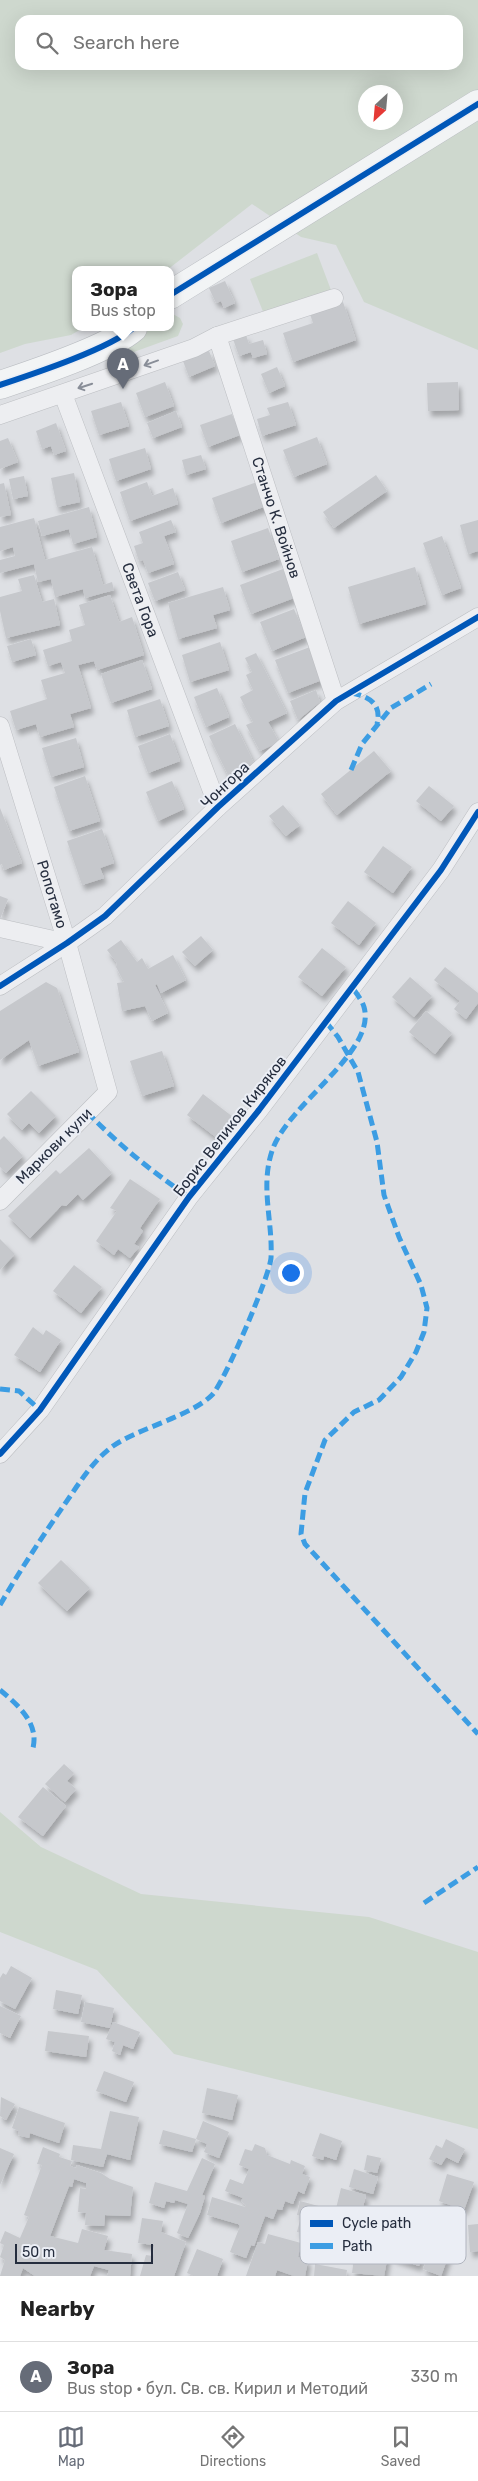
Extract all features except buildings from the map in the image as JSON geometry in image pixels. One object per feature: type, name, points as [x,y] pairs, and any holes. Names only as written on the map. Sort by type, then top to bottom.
[{"type":"main road","points":[[174,293],[478,104]]},
{"type":"main road","points":[[10,382],[82,354],[125,335],[130,331]]},
{"type":"street","points":[[0,415],[194,348],[218,336],[334,298]]},
{"type":"street","name":"Станчо К. Войнов","points":[[218,336],[336,701]]},
{"type":"street","points":[[10,382],[28,406]]},
{"type":"street","name":"Света Гора","points":[[63,394],[218,807]]},
{"type":"street","name":"Чонгора","points":[[0,986],[67,944],[105,916],[218,807],[336,701],[478,617]]},
{"type":"street","name":"Ропотамо","points":[[0,726],[67,944],[108,1092]]},
{"type":"street","name":"Борис Великов Киряков","points":[[0,1454],[40,1410],[189,1197],[259,1110],[441,870],[478,812]]},
{"type":"street","points":[[0,928],[67,944]]},
{"type":"street","name":"Маркови кули","points":[[0,1200],[108,1092]]},
{"type":"shaded area","points":[[0,0],[478,0],[478,350],[364,302],[336,245],[301,237],[252,204],[172,266],[72,266],[72,331],[78,331],[71,335],[25,344],[0,353]]},
{"type":"shaded area","points":[[317,253],[334,298],[266,319],[250,279]]},
{"type":"shaded area","points":[[174,315],[180,318],[183,324],[178,336],[131,353],[127,343],[138,338],[146,331],[174,331]]},
{"type":"shaded area","points":[[0,1812],[41,1847],[141,1894],[369,1917],[478,1952],[478,2129],[174,2054],[97,1970],[0,1932]]},
{"type":"marked path","points":[[351,770],[362,744],[391,708],[431,684]]},
{"type":"marked path","points":[[351,693],[363,696],[373,702],[378,711],[377,724]]},
{"type":"marked path","points":[[0,1605],[46,1532],[79,1483],[98,1459],[113,1446],[136,1433],[178,1416],[203,1402],[212,1395],[218,1386],[246,1328],[269,1268],[271,1245],[267,1178],[272,1151],[281,1133],[295,1115],[345,1060],[357,1042],[364,1024],[364,1007],[352,987]]},
{"type":"marked path","points":[[326,1022],[338,1037],[358,1072],[377,1142],[384,1195],[399,1237],[421,1285],[427,1308],[424,1332],[416,1352],[401,1377],[379,1400],[354,1412],[325,1440],[305,1493],[301,1534],[305,1544],[478,1734]]},
{"type":"marked path","points":[[87,1112],[136,1158],[189,1197]]},
{"type":"marked path","points":[[0,1389],[19,1391],[40,1410]]},
{"type":"marked path","points":[[0,1690],[26,1715],[33,1730],[33,1748]]},
{"type":"marked path","points":[[424,1903],[478,1867]]},
{"type":"cycle path","points":[[174,293],[478,104]]},
{"type":"cycle path","points":[[0,385],[89,352],[129,331]]},
{"type":"cycle path","points":[[0,986],[105,916],[218,807],[336,701],[478,617]]},
{"type":"cycle path","points":[[0,1454],[40,1410],[189,1197],[259,1110],[441,870],[478,812]]},
{"type":"place","name":"Зора","points":[[123,389]]}]
